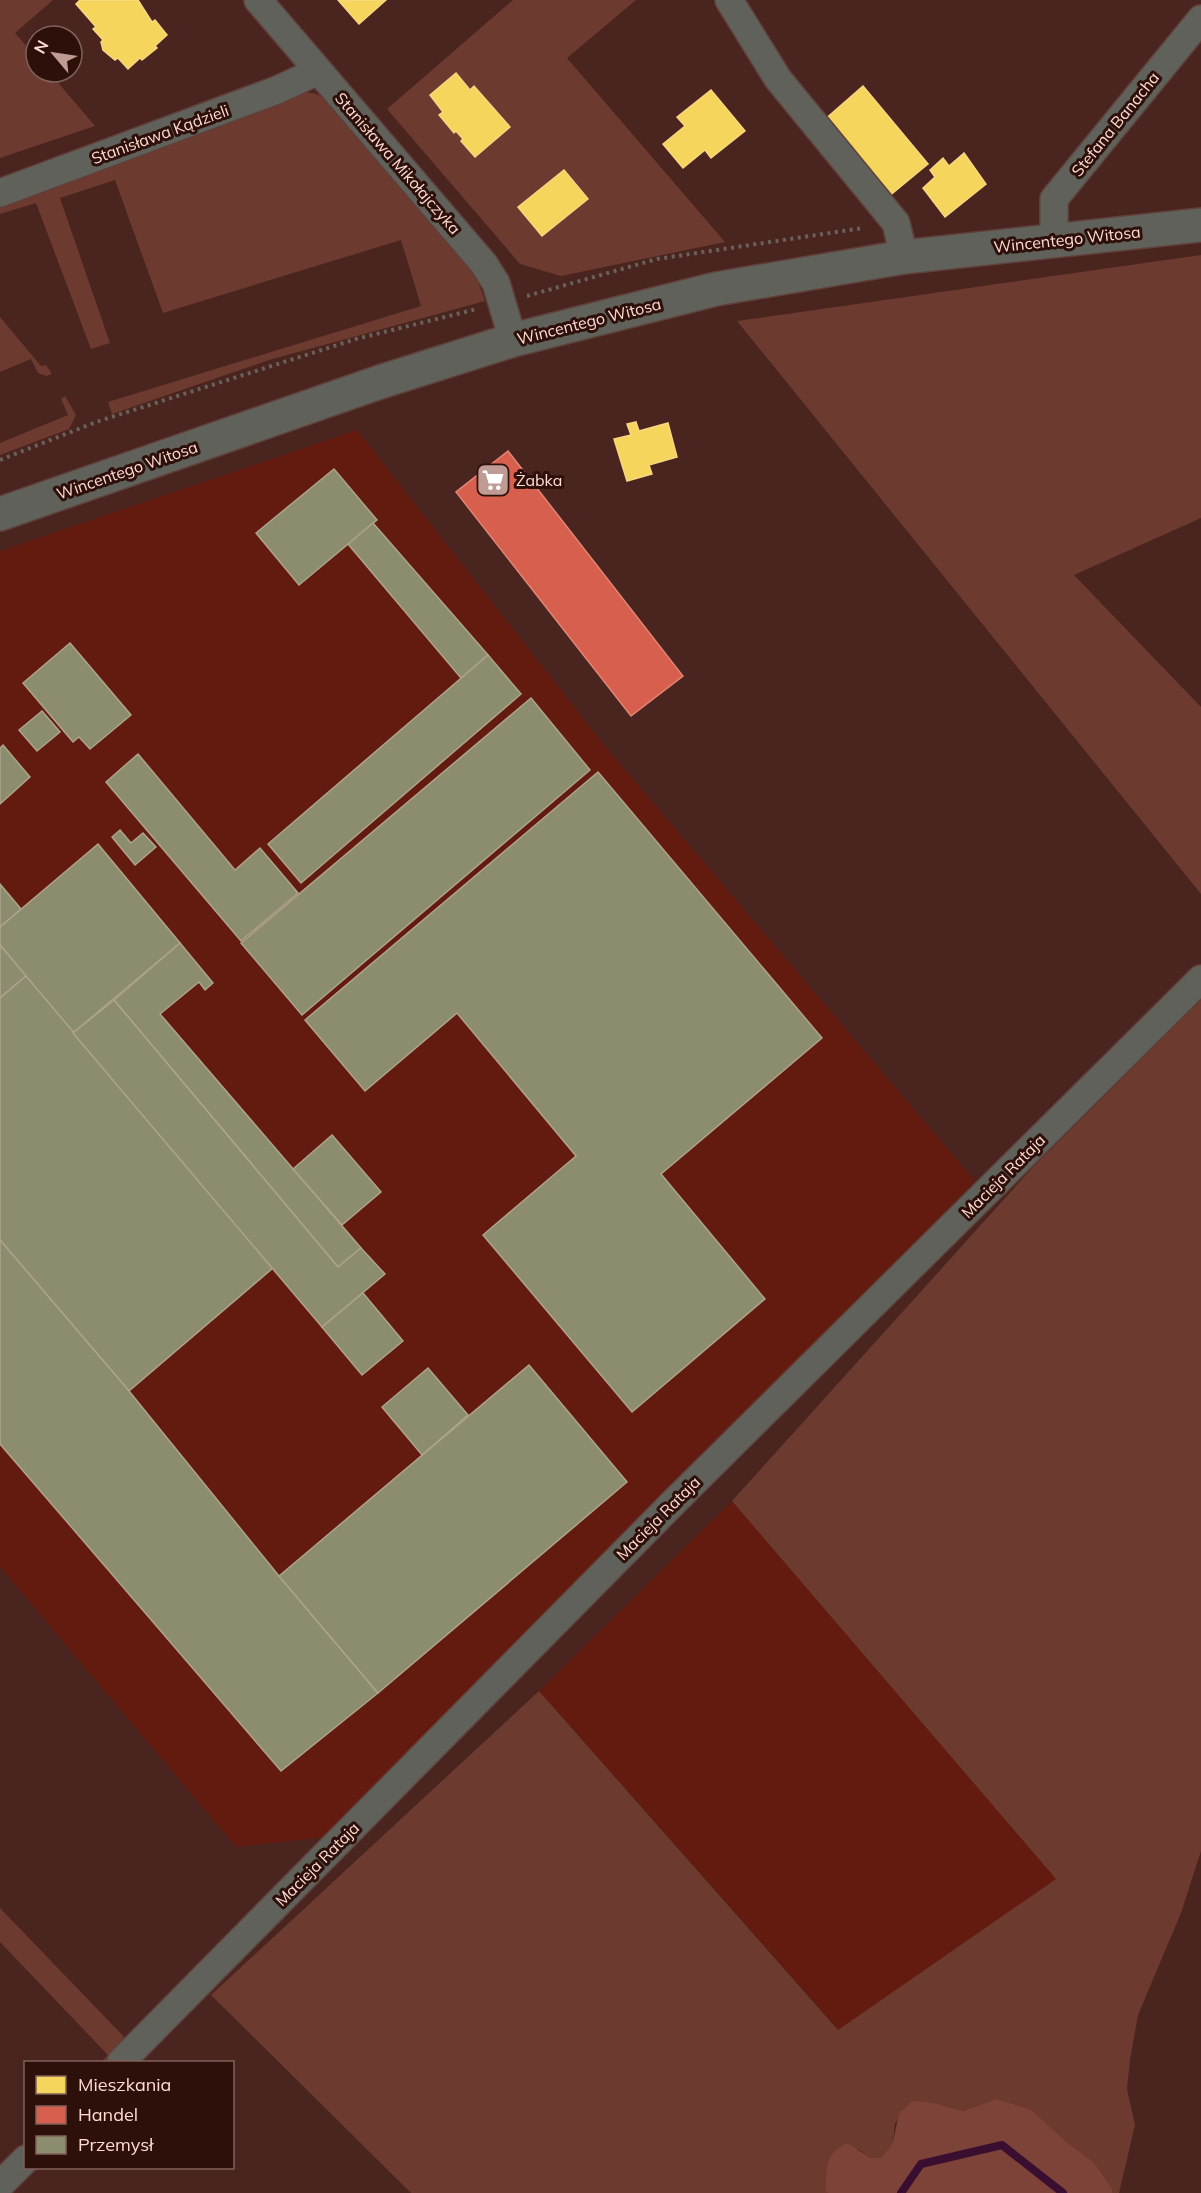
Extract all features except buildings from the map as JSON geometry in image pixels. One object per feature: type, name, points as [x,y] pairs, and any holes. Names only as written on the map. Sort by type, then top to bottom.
[{"type":"street","name":"Stanisława Mikołajczyka","points":[[258,0],[484,264],[496,283],[513,340]]},
{"type":"street","points":[[729,0],[778,79],[896,223],[904,257]]},
{"type":"street","name":"Stefana Banacha","points":[[1054,239],[1054,200],[1201,19]]},
{"type":"street","name":"Stanisława Kądzieli","points":[[0,193],[277,90],[318,71]]},
{"type":"street","name":"Wincentego Witosa","points":[[0,514],[380,382],[513,340],[716,289],[904,257],[1054,239],[1201,225]]},
{"type":"street","name":"Macieja Rataja","points":[[122,2061],[664,1513],[1201,979]]},
{"type":"street","points":[[0,2185],[24,2161]]},
{"type":"shaded area","points":[[0,0],[53,0],[15,33],[24,43],[24,84],[59,84],[95,126],[0,158]]},
{"type":"shaded area","points":[[513,0],[636,0],[567,58],[725,242],[561,276],[520,264],[387,109]]},
{"type":"shaded area","points":[[297,92],[313,93],[323,97],[476,276],[485,301],[269,360],[112,414],[108,402],[421,306],[401,240],[163,313],[115,180],[60,198],[110,343],[91,349],[36,203],[0,214],[0,200]]},
{"type":"shaded area","points":[[1201,255],[1201,518],[1074,575],[1201,707],[1201,894],[737,321]]},
{"type":"shaded area","points":[[0,317],[41,366],[46,365],[52,374],[46,376],[38,373],[31,359],[0,372]]},
{"type":"shaded area","points":[[65,396],[76,415],[69,429],[0,455],[0,443],[68,415],[61,399]]},
{"type":"shaded area","points":[[357,430],[604,745],[975,1181],[326,1837],[236,1847],[0,1567],[0,551]]},
{"type":"shaded area","points":[[1201,1000],[1201,1851],[1181,1913],[1138,2015],[1127,2089],[1135,2125],[1119,2193],[1112,2193],[1112,2188],[1094,2162],[996,2099],[963,2111],[914,2100],[895,2123],[893,2142],[881,2158],[871,2158],[858,2149],[826,2190],[828,2193],[411,2193],[211,1995],[539,1691],[838,2030],[1056,1879],[732,1501],[1034,1166]]},
{"type":"shaded area","points":[[732,1501],[1056,1879],[839,2030],[539,1691]]},
{"type":"shaded area","points":[[0,1908],[129,2042],[115,2061],[102,2061],[108,2055],[0,1942]]},
{"type":"shaded area","points":[[996,2099],[1031,2110],[1071,2146],[1094,2162],[1112,2188],[1112,2193],[828,2193],[826,2191],[828,2162],[834,2152],[847,2143],[871,2158],[881,2158],[893,2142],[899,2113],[914,2100],[963,2111]]},
{"type":"waterway","points":[[901,2193],[921,2164],[1002,2145],[1063,2193]]},
{"type":"place","name":"Żabka","points":[[493,480]]}]
